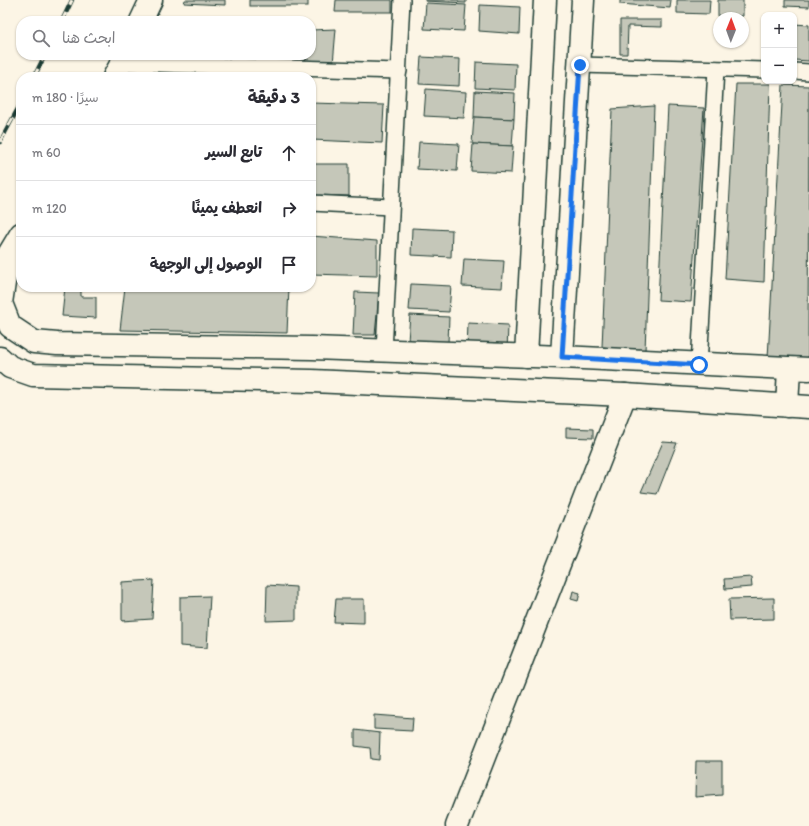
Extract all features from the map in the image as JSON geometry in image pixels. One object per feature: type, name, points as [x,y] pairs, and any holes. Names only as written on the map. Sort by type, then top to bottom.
[{"type":"main road","points":[[144,16],[151,0]]},
{"type":"main road","points":[[526,356],[545,0]]},
{"type":"main road","points":[[562,357],[583,0]]},
{"type":"main road","points":[[16,242],[4,262],[1,303],[10,326],[34,342],[57,344],[312,348],[562,357],[799,369],[787,406]]},
{"type":"main road","points":[[312,348],[312,381]]},
{"type":"main road","points":[[0,358],[10,367],[33,375],[312,381],[626,395],[809,407]]},
{"type":"main road","points":[[457,826],[626,395]]},
{"type":"street","points":[[384,351],[402,0]]},
{"type":"street","points":[[121,65],[399,71]]},
{"type":"street","points":[[580,65],[761,70]]},
{"type":"street","points":[[699,365],[716,69]]},
{"type":"street","points":[[797,71],[809,72]]},
{"type":"street","points":[[316,203],[391,207]]},
{"type":"building","points":[[185,0],[225,0],[225,5],[184,3]]},
{"type":"building","points":[[250,0],[308,0],[308,6],[250,6]]},
{"type":"building","points":[[336,0],[392,0],[392,12],[335,12]]},
{"type":"building","points":[[466,0],[466,3],[425,1]]},
{"type":"building","points":[[620,0],[671,0],[670,8],[620,4]]},
{"type":"building","points":[[677,0],[710,0],[709,14],[677,13]]},
{"type":"building","points":[[718,0],[743,0],[743,12],[718,12]]},
{"type":"building","points":[[785,0],[809,0],[809,7],[785,6]]},
{"type":"building","points":[[426,3],[466,5],[464,31],[424,29]]},
{"type":"building","points":[[480,5],[520,7],[519,34],[479,31]]},
{"type":"building","points":[[620,20],[662,20],[662,27],[628,26],[627,54],[620,54]]},
{"type":"building","points":[[797,24],[809,25],[809,61],[797,60]]},
{"type":"building","points":[[336,29],[333,64],[305,63],[305,60],[316,60],[316,30]]},
{"type":"building","points":[[421,57],[460,59],[459,86],[419,84]]},
{"type":"building","points":[[476,62],[516,64],[515,90],[475,88]]},
{"type":"building","points":[[736,84],[770,84],[764,282],[725,279]]},
{"type":"building","points":[[783,85],[809,86],[808,360],[768,358]]},
{"type":"building","points":[[426,89],[466,92],[464,118],[424,116]]},
{"type":"building","points":[[475,91],[515,93],[514,119],[474,117]]},
{"type":"building","points":[[316,103],[384,105],[382,143],[316,140]]},
{"type":"building","points":[[654,106],[645,351],[602,347],[612,109]]},
{"type":"building","points":[[668,106],[704,108],[691,302],[658,300]]},
{"type":"building","points":[[474,117],[514,119],[512,146],[472,144]]},
{"type":"building","points":[[419,142],[459,144],[457,171],[417,169]]},
{"type":"building","points":[[473,144],[513,146],[511,173],[471,171]]},
{"type":"building","points":[[316,164],[349,164],[349,196],[316,195]]},
{"type":"building","points":[[412,228],[452,230],[451,257],[411,255]]},
{"type":"building","points":[[316,236],[377,241],[377,276],[316,274]]},
{"type":"building","points":[[464,259],[504,261],[502,288],[462,286]]},
{"type":"building","points":[[411,284],[451,286],[449,312],[409,310]]},
{"type":"building","points":[[64,292],[81,292],[81,297],[96,297],[96,318],[62,316]]},
{"type":"building","points":[[124,292],[289,292],[287,333],[120,330]]},
{"type":"building","points":[[355,292],[379,293],[375,335],[353,335]]},
{"type":"building","points":[[410,315],[449,317],[448,343],[408,341]]},
{"type":"building","points":[[468,323],[508,325],[507,352],[467,350]]},
{"type":"building","points":[[566,428],[593,429],[593,438],[566,437]]},
{"type":"building","points":[[663,442],[677,443],[657,494],[641,492]]},
{"type":"building","points":[[751,577],[752,587],[725,589],[724,579]]},
{"type":"building","points":[[154,580],[152,619],[122,621],[122,582]]},
{"type":"building","points":[[267,585],[296,587],[296,620],[266,621]]},
{"type":"building","points":[[573,591],[580,593],[578,601],[571,599]]},
{"type":"building","points":[[210,596],[207,648],[180,646],[180,597]]},
{"type":"building","points":[[774,598],[774,619],[730,620],[729,599]]},
{"type":"building","points":[[336,599],[364,599],[364,623],[334,622]]},
{"type":"building","points":[[374,715],[413,718],[412,731],[374,729]]},
{"type":"building","points":[[355,730],[380,733],[379,760],[371,759],[370,748],[355,746]]},
{"type":"building","points":[[696,761],[722,761],[722,795],[695,797]]},
{"type":"railway","points":[[64,16],[72,0]]},
{"type":"railway","points":[[36,72],[42,60]]},
{"type":"railway","points":[[0,142],[16,112]]},
{"type":"route","points":[[580,65],[562,357],[699,365]]}]
